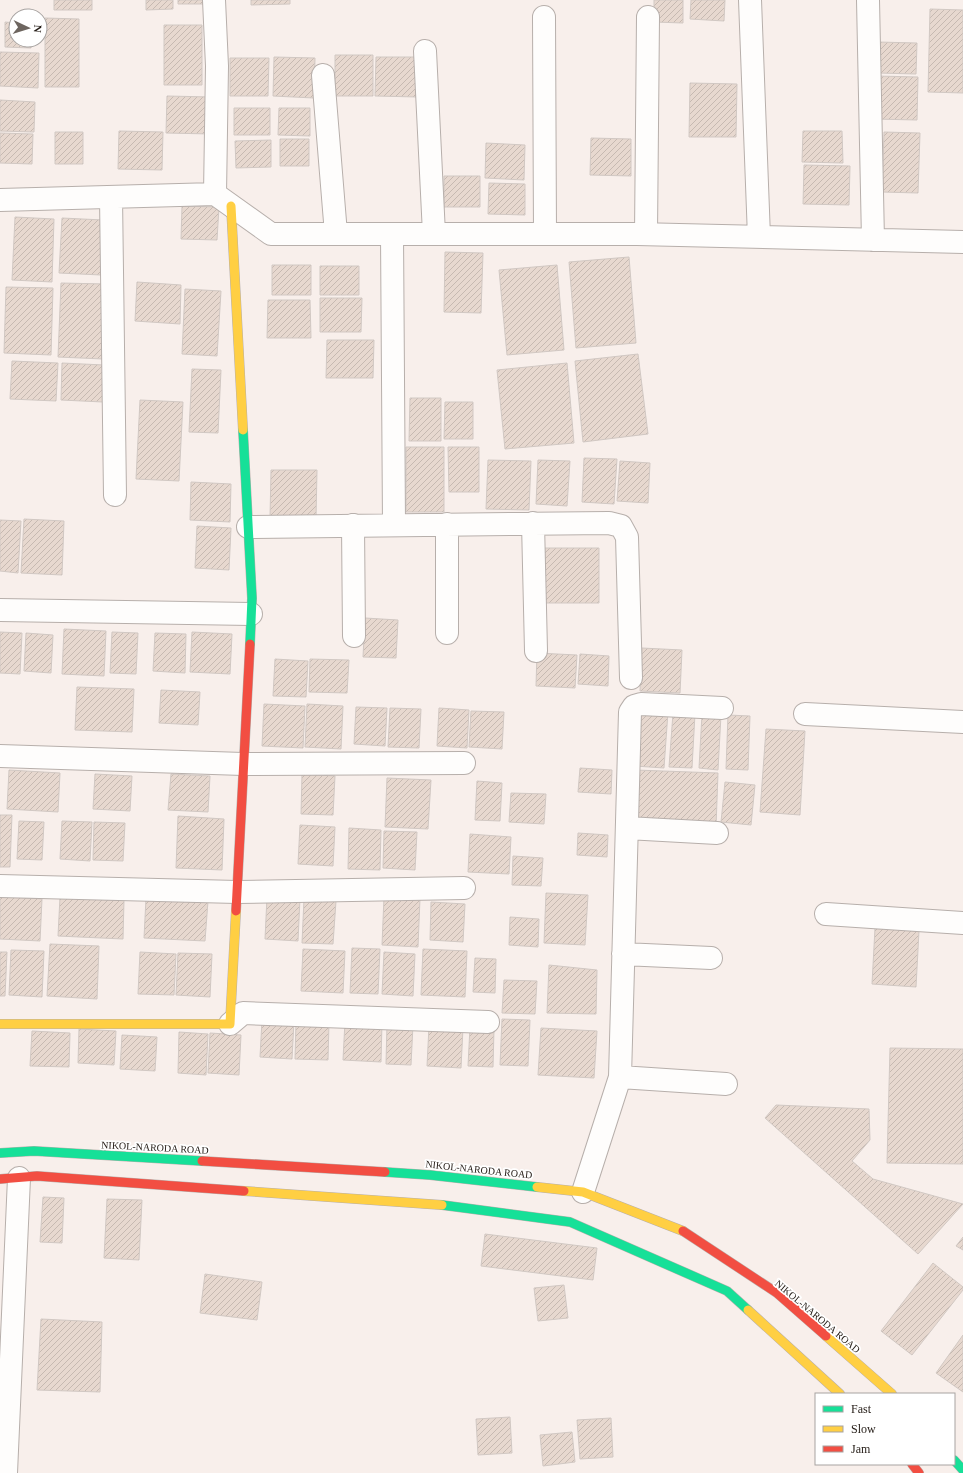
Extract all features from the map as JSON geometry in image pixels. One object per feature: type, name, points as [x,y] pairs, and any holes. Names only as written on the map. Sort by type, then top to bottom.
[{"type":"main road","points":[[0,1024],[230,1024],[252,598],[223,200]]},
{"type":"main road","name":"NIKOL-NARODA ROAD","points":[[0,1153],[34,1151],[430,1175],[583,1192],[682,1230],[777,1293],[891,1393]]},
{"type":"main road","points":[[9,1179],[45,1177],[454,1206],[570,1222],[727,1291],[839,1393]]},
{"type":"main road","points":[[955,1461],[963,1470]]},
{"type":"main road","points":[[913,1465],[919,1473]]},
{"type":"street","points":[[214,0],[223,200]]},
{"type":"street","points":[[750,0],[760,237]]},
{"type":"street","points":[[868,0],[873,240]]},
{"type":"street","points":[[544,17],[545,234]]},
{"type":"street","points":[[646,234],[648,17]]},
{"type":"street","points":[[425,51],[434,234]]},
{"type":"street","points":[[323,75],[336,234]]},
{"type":"street","points":[[111,197],[115,495]]},
{"type":"street","points":[[0,200],[111,197],[223,200],[271,234],[646,234],[963,242]]},
{"type":"street","points":[[392,234],[394,524]]},
{"type":"street","points":[[248,527],[533,523],[609,523],[621,526],[627,537],[631,678]]},
{"type":"street","points":[[533,523],[536,651]]},
{"type":"street","points":[[447,524],[447,633]]},
{"type":"street","points":[[353,525],[354,636]]},
{"type":"street","points":[[0,610],[251,614]]},
{"type":"street","points":[[583,1192],[620,1077],[630,712],[634,706],[641,704],[722,708]]},
{"type":"street","points":[[805,714],[963,722]]},
{"type":"street","points":[[0,756],[243,764],[464,763]]},
{"type":"street","points":[[627,828],[717,833]]},
{"type":"street","points":[[0,886],[237,892],[464,888]]},
{"type":"street","points":[[826,914],[963,923]]},
{"type":"street","points":[[623,954],[711,958]]},
{"type":"street","points":[[230,1024],[243,1013],[488,1022]]},
{"type":"street","points":[[620,1077],[726,1084]]},
{"type":"street","points":[[6,1473],[9,1179]]},
{"type":"building","points":[[54,0],[92,0],[92,10],[54,10]]},
{"type":"building","points":[[146,0],[173,0],[173,9],[146,10]]},
{"type":"building","points":[[178,0],[204,0],[204,4],[178,4]]},
{"type":"building","points":[[251,0],[290,0],[290,4],[251,5]]},
{"type":"building","points":[[654,0],[683,0],[683,23],[654,22]]},
{"type":"building","points":[[691,0],[725,0],[724,21],[690,19]]},
{"type":"building","points":[[930,9],[963,10],[963,93],[928,92]]},
{"type":"building","points":[[48,18],[79,19],[79,87],[45,87],[45,48],[48,48]]},
{"type":"building","points":[[5,22],[8,22],[8,47],[5,47]]},
{"type":"building","points":[[164,25],[202,25],[202,85],[164,85]]},
{"type":"building","points":[[878,42],[917,43],[916,74],[878,73]]},
{"type":"building","points":[[0,52],[39,53],[38,88],[0,86]]},
{"type":"building","points":[[335,55],[373,55],[373,96],[335,96]]},
{"type":"building","points":[[274,57],[315,58],[314,98],[273,96]]},
{"type":"building","points":[[376,57],[419,57],[418,97],[375,96]]},
{"type":"building","points":[[230,58],[269,58],[268,96],[230,96]]},
{"type":"building","points":[[876,76],[918,77],[917,120],[874,119]]},
{"type":"building","points":[[690,83],[737,84],[736,137],[689,137]]},
{"type":"building","points":[[167,96],[211,97],[211,134],[166,133]]},
{"type":"building","points":[[0,100],[35,102],[34,132],[0,131]]},
{"type":"building","points":[[234,108],[270,108],[270,135],[234,135]]},
{"type":"building","points":[[279,108],[310,108],[310,136],[278,135]]},
{"type":"building","points":[[119,131],[163,132],[162,170],[118,169]]},
{"type":"building","points":[[803,131],[842,131],[843,163],[802,162]]},
{"type":"building","points":[[55,132],[83,132],[83,164],[55,164]]},
{"type":"building","points":[[884,132],[920,133],[918,193],[882,192]]},
{"type":"building","points":[[0,133],[33,134],[32,164],[0,163]]},
{"type":"building","points":[[591,138],[631,139],[631,176],[590,175]]},
{"type":"building","points":[[280,139],[309,139],[309,166],[280,166]]},
{"type":"building","points":[[271,140],[271,167],[236,168],[235,141]]},
{"type":"building","points":[[486,143],[525,145],[524,180],[485,178]]},
{"type":"building","points":[[804,165],[850,166],[849,205],[803,204]]},
{"type":"building","points":[[444,176],[480,176],[480,207],[444,207]]},
{"type":"building","points":[[489,183],[525,184],[525,215],[488,214]]},
{"type":"building","points":[[182,206],[219,207],[217,240],[181,239]]},
{"type":"building","points":[[15,217],[54,219],[52,282],[12,280]]},
{"type":"building","points":[[62,218],[103,220],[101,275],[59,273]]},
{"type":"building","points":[[445,252],[483,253],[481,313],[444,312]]},
{"type":"building","points":[[629,257],[636,343],[576,348],[569,262]]},
{"type":"building","points":[[272,265],[311,265],[311,295],[272,295]]},
{"type":"building","points":[[557,265],[564,350],[507,355],[499,270]]},
{"type":"building","points":[[320,266],[359,266],[359,295],[320,295]]},
{"type":"building","points":[[137,282],[181,285],[180,324],[135,321]]},
{"type":"building","points":[[61,283],[106,284],[103,359],[58,357]]},
{"type":"building","points":[[6,287],[53,288],[51,355],[4,353]]},
{"type":"building","points":[[185,289],[221,291],[217,356],[182,354]]},
{"type":"building","points":[[320,298],[362,298],[361,332],[320,332]]},
{"type":"building","points":[[268,300],[310,300],[311,338],[267,338]]},
{"type":"building","points":[[327,340],[374,340],[373,378],[326,378]]},
{"type":"building","points":[[638,354],[648,434],[583,442],[575,361]]},
{"type":"building","points":[[12,361],[58,363],[56,401],[10,399]]},
{"type":"building","points":[[62,363],[104,365],[103,402],[61,400]]},
{"type":"building","points":[[567,363],[574,443],[505,449],[497,370]]},
{"type":"building","points":[[192,369],[221,370],[218,433],[189,432]]},
{"type":"building","points":[[410,398],[441,398],[441,441],[409,441]]},
{"type":"building","points":[[140,400],[183,402],[179,481],[136,479]]},
{"type":"building","points":[[445,402],[473,402],[473,439],[444,439]]},
{"type":"building","points":[[406,447],[444,447],[444,512],[406,512]]},
{"type":"building","points":[[448,447],[479,447],[479,492],[449,492]]},
{"type":"building","points":[[584,458],[617,459],[614,504],[582,502]]},
{"type":"building","points":[[488,460],[531,461],[529,510],[486,509]]},
{"type":"building","points":[[538,460],[570,461],[567,506],[536,504]]},
{"type":"building","points":[[620,461],[650,463],[648,503],[617,501]]},
{"type":"building","points":[[271,470],[317,470],[316,519],[270,518]]},
{"type":"building","points":[[191,482],[231,484],[230,522],[190,520]]},
{"type":"building","points":[[24,519],[64,521],[62,575],[21,573]]},
{"type":"building","points":[[0,520],[21,521],[18,573],[0,571]]},
{"type":"building","points":[[197,526],[231,528],[229,570],[195,568]]},
{"type":"building","points":[[541,548],[599,548],[599,603],[541,603]]},
{"type":"building","points":[[365,618],[398,620],[396,658],[363,657]]},
{"type":"building","points":[[64,629],[106,631],[104,676],[62,674]]},
{"type":"building","points":[[0,632],[22,633],[20,674],[0,673]]},
{"type":"building","points":[[112,632],[138,633],[136,674],[110,673]]},
{"type":"building","points":[[192,632],[232,634],[230,674],[190,672]]},
{"type":"building","points":[[26,633],[53,635],[51,673],[24,671]]},
{"type":"building","points":[[155,633],[186,634],[185,673],[153,671]]},
{"type":"building","points":[[642,648],[682,650],[680,693],[640,691]]},
{"type":"building","points":[[537,653],[577,655],[575,688],[536,686]]},
{"type":"building","points":[[580,654],[609,656],[608,686],[578,684]]},
{"type":"building","points":[[275,659],[308,661],[306,697],[273,696]]},
{"type":"building","points":[[310,659],[349,660],[347,693],[309,692]]},
{"type":"building","points":[[77,687],[134,689],[132,732],[75,730]]},
{"type":"building","points":[[161,690],[200,692],[198,725],[159,723]]},
{"type":"building","points":[[264,704],[305,706],[303,748],[262,746]]},
{"type":"building","points":[[307,704],[343,706],[341,749],[305,747]]},
{"type":"building","points":[[356,707],[387,708],[385,746],[354,744]]},
{"type":"building","points":[[390,708],[421,709],[419,748],[388,747]]},
{"type":"building","points":[[439,708],[469,710],[467,748],[437,746]]},
{"type":"building","points":[[639,710],[668,712],[664,768],[635,766]]},
{"type":"building","points":[[471,711],[504,712],[502,749],[469,747]]},
{"type":"building","points":[[673,713],[695,714],[692,768],[669,767]]},
{"type":"building","points":[[702,714],[721,715],[718,770],[699,768]]},
{"type":"building","points":[[728,715],[750,716],[748,770],[726,769]]},
{"type":"building","points":[[766,729],[805,731],[800,815],[760,812]]},
{"type":"building","points":[[580,768],[612,770],[611,794],[578,792]]},
{"type":"building","points":[[9,770],[60,773],[58,812],[7,809]]},
{"type":"building","points":[[635,770],[718,773],[716,827],[632,824]]},
{"type":"building","points":[[95,774],[132,776],[130,811],[93,809]]},
{"type":"building","points":[[171,774],[210,776],[208,812],[168,810]]},
{"type":"building","points":[[302,774],[335,776],[333,815],[301,814]]},
{"type":"building","points":[[387,778],[431,780],[428,829],[385,827]]},
{"type":"building","points":[[477,781],[502,783],[500,821],[475,820]]},
{"type":"building","points":[[725,782],[755,785],[751,825],[721,822]]},
{"type":"building","points":[[511,793],[546,794],[544,824],[509,822]]},
{"type":"building","points":[[0,815],[12,815],[10,867],[0,867]]},
{"type":"building","points":[[178,816],[224,819],[222,870],[176,868]]},
{"type":"building","points":[[19,821],[44,822],[42,860],[17,859]]},
{"type":"building","points":[[62,821],[92,822],[90,861],[60,859]]},
{"type":"building","points":[[94,822],[125,823],[123,861],[93,860]]},
{"type":"building","points":[[300,825],[335,827],[333,866],[298,864]]},
{"type":"building","points":[[349,828],[381,830],[380,870],[348,869]]},
{"type":"building","points":[[384,831],[417,832],[415,870],[383,868]]},
{"type":"building","points":[[578,833],[608,835],[607,857],[577,855]]},
{"type":"building","points":[[470,834],[511,837],[509,874],[468,872]]},
{"type":"building","points":[[513,856],[543,858],[541,886],[512,885]]},
{"type":"building","points":[[546,893],[588,895],[585,945],[544,943]]},
{"type":"building","points":[[0,896],[42,899],[40,941],[0,939]]},
{"type":"building","points":[[60,897],[124,900],[123,939],[58,936]]},
{"type":"building","points":[[267,897],[300,898],[298,941],[265,939]]},
{"type":"building","points":[[384,897],[420,898],[418,947],[382,945]]},
{"type":"building","points":[[146,898],[208,901],[205,941],[144,938]]},
{"type":"building","points":[[304,899],[336,901],[333,944],[302,943]]},
{"type":"building","points":[[431,902],[465,904],[463,942],[430,940]]},
{"type":"building","points":[[510,917],[539,919],[538,947],[509,945]]},
{"type":"building","points":[[875,928],[919,931],[916,987],[872,984]]},
{"type":"building","points":[[50,944],[99,946],[97,999],[47,996]]},
{"type":"building","points":[[352,948],[380,949],[378,994],[350,993]]},
{"type":"building","points":[[303,949],[345,951],[343,993],[301,991]]},
{"type":"building","points":[[423,949],[467,951],[465,997],[421,995]]},
{"type":"building","points":[[11,950],[44,951],[42,997],[9,995]]},
{"type":"building","points":[[0,952],[7,952],[5,996],[0,996]]},
{"type":"building","points":[[140,952],[176,954],[174,995],[138,994]]},
{"type":"building","points":[[384,952],[415,954],[413,996],[382,994]]},
{"type":"building","points":[[178,953],[212,954],[210,997],[176,995]]},
{"type":"building","points":[[475,958],[496,959],[495,993],[473,992]]},
{"type":"building","points":[[549,965],[597,970],[596,1014],[547,1013]]},
{"type":"building","points":[[504,980],[537,981],[535,1014],[502,1013]]},
{"type":"building","points":[[502,1019],[530,1020],[528,1066],[500,1065]]},
{"type":"building","points":[[262,1020],[294,1021],[292,1059],[260,1057]]},
{"type":"building","points":[[296,1021],[329,1023],[328,1060],[295,1059]]},
{"type":"building","points":[[345,1021],[382,1022],[381,1062],[343,1060]]},
{"type":"building","points":[[387,1024],[413,1025],[411,1065],[386,1064]]},
{"type":"building","points":[[429,1026],[463,1028],[461,1068],[427,1066]]},
{"type":"building","points":[[470,1027],[494,1029],[493,1067],[468,1066]]},
{"type":"building","points":[[541,1028],[597,1031],[594,1078],[538,1075]]},
{"type":"building","points":[[79,1029],[116,1031],[114,1065],[78,1063]]},
{"type":"building","points":[[32,1031],[70,1033],[69,1067],[30,1066]]},
{"type":"building","points":[[179,1032],[208,1034],[206,1075],[178,1073]]},
{"type":"building","points":[[210,1033],[241,1035],[239,1075],[208,1073]]},
{"type":"building","points":[[122,1035],[157,1037],[155,1071],[120,1069]]},
{"type":"building","points":[[890,1048],[963,1049],[963,1164],[887,1163]]},
{"type":"building","points":[[776,1105],[869,1109],[870,1140],[852,1161],[873,1179],[963,1204],[918,1254],[765,1118]]},
{"type":"building","points":[[43,1197],[64,1198],[62,1243],[40,1242]]},
{"type":"building","points":[[107,1199],[142,1200],[139,1260],[104,1258]]},
{"type":"building","points":[[485,1234],[597,1248],[593,1280],[481,1266]]},
{"type":"building","points":[[963,1237],[963,1250],[956,1246]]},
{"type":"building","points":[[933,1263],[963,1287],[963,1290],[912,1355],[881,1331]]},
{"type":"building","points":[[205,1274],[262,1282],[257,1320],[200,1313]]},
{"type":"building","points":[[564,1285],[568,1318],[538,1321],[534,1288]]},
{"type":"building","points":[[41,1319],[102,1322],[100,1392],[37,1390]]},
{"type":"building","points":[[963,1335],[963,1392],[936,1373]]},
{"type":"building","points":[[510,1417],[512,1453],[478,1455],[476,1419]]},
{"type":"building","points":[[611,1418],[613,1457],[580,1459],[577,1420]]},
{"type":"building","points":[[572,1432],[575,1462],[543,1466],[540,1435]]},
{"type":"traffic: fast","points":[[243,430],[252,598],[250,644]]},
{"type":"traffic: fast","points":[[0,1153],[34,1151],[202,1161]]},
{"type":"traffic: fast","points":[[385,1172],[430,1175],[537,1187]]},
{"type":"traffic: fast","points":[[442,1205],[570,1222],[727,1291],[748,1310]]},
{"type":"traffic: fast","points":[[955,1461],[963,1470]]},
{"type":"traffic: slow","points":[[231,206],[243,430]]},
{"type":"traffic: slow","points":[[0,1024],[230,1024],[236,911]]},
{"type":"traffic: slow","points":[[537,1187],[583,1192],[683,1231]]},
{"type":"traffic: slow","points":[[244,1191],[442,1205]]},
{"type":"traffic: slow","points":[[748,1310],[839,1393]]},
{"type":"traffic: slow","points":[[826,1336],[891,1393]]},
{"type":"traffic: jam","points":[[236,911],[250,644]]},
{"type":"traffic: jam","points":[[202,1161],[385,1172]]},
{"type":"traffic: jam","points":[[0,1179],[37,1176],[244,1191]]},
{"type":"traffic: jam","points":[[683,1231],[777,1293],[826,1336]]},
{"type":"traffic: jam","points":[[913,1465],[919,1473]]}]
